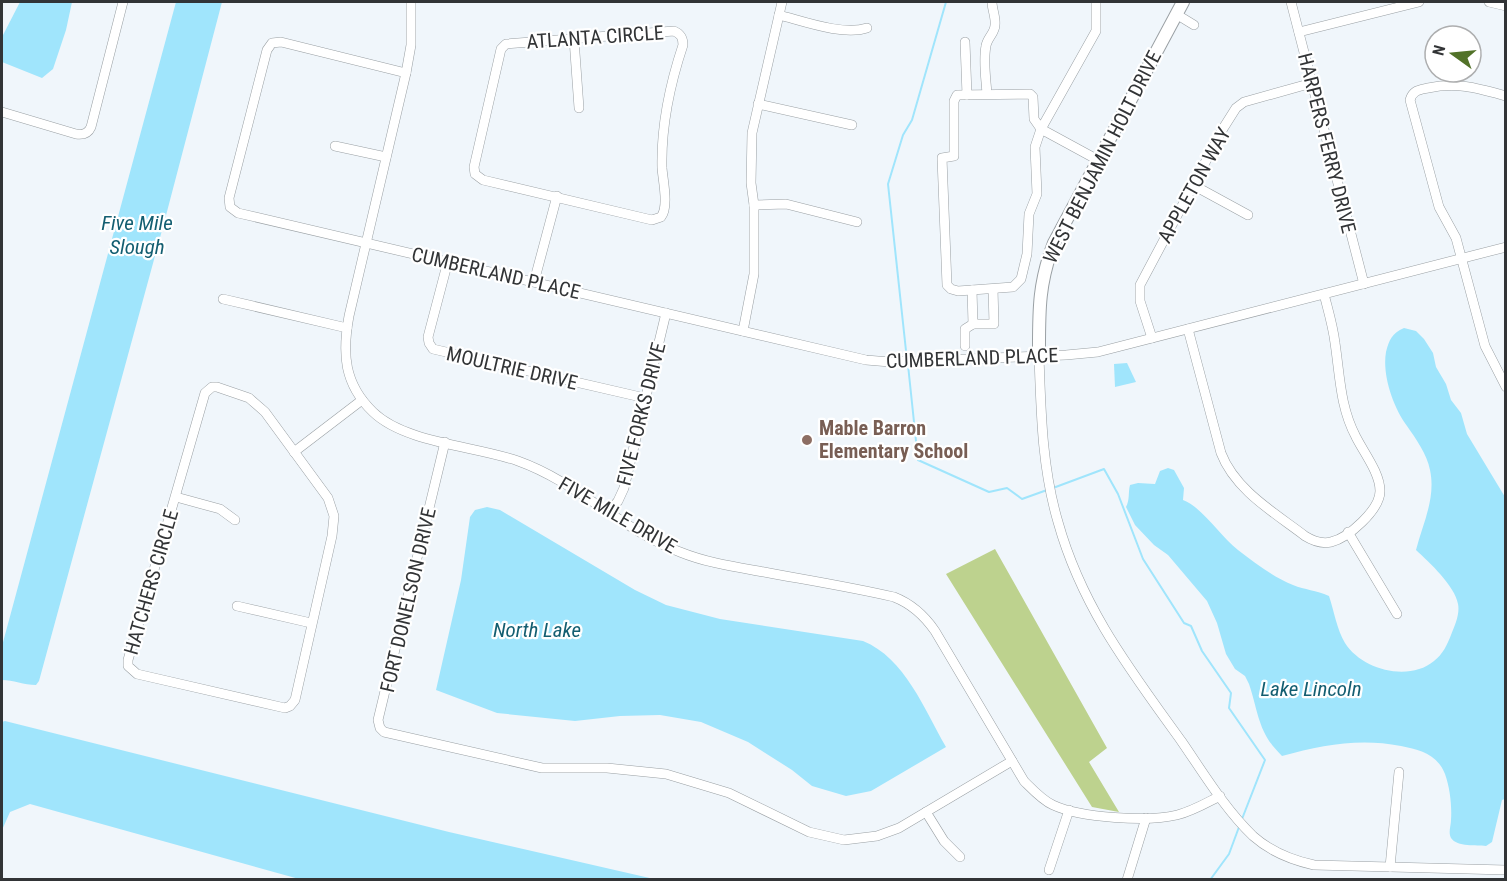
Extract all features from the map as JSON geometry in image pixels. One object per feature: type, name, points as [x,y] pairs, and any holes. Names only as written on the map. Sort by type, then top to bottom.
[{"type":"main road","name":"WEST BENJAMIN HOLT DRIVE","points":[[1039,356],[1039,303],[1045,265],[1053,243],[1183,2]]},
{"type":"street","points":[[2,112],[76,134],[81,135],[88,132],[123,2]]},
{"type":"street","name":"FIVE MILE DRIVE","points":[[411,2],[411,45],[406,73],[344,346],[347,368],[353,385],[362,400],[374,413],[398,429],[496,454],[531,466],[551,476],[653,540],[678,552],[700,559],[883,594],[908,603],[935,631],[1024,781],[1039,796],[1053,805],[1096,815],[1146,818],[1191,811],[1220,796]]},
{"type":"street","points":[[743,331],[754,274],[752,133],[782,2]]},
{"type":"street","points":[[987,94],[986,43],[996,23],[992,13],[992,2]]},
{"type":"street","points":[[1096,2],[1096,32],[1041,129],[1035,147],[1037,194],[1029,214],[1027,254],[1021,279],[1014,287],[958,291],[951,289],[948,285],[942,158],[954,156],[954,100],[957,95],[1030,94],[1033,97],[1034,119],[1041,129],[1098,160]]},
{"type":"street","name":"HARPERS FERRY DRIVE","points":[[1291,2],[1364,284]]},
{"type":"street","points":[[1299,32],[1394,4],[1419,2]]},
{"type":"street","points":[[1489,2],[1506,6]]},
{"type":"street","points":[[1176,14],[1194,25]]},
{"type":"street","points":[[779,15],[843,30],[858,31],[867,28]]},
{"type":"street","name":"ATLANTA CIRCLE","points":[[674,31],[683,39],[664,124],[662,162],[665,206],[664,213],[657,219],[652,220],[483,180],[475,174],[474,167],[503,47],[512,43],[574,39],[674,31]]},
{"type":"street","points":[[574,39],[579,108]]},
{"type":"street","name":"CUMBERLAND PLACE","points":[[406,73],[281,42],[272,43],[267,50],[229,198],[230,207],[238,213],[878,362],[1098,352],[1506,247]]},
{"type":"street","points":[[965,42],[967,95]]},
{"type":"street","name":"APPLETON WAY","points":[[1152,338],[1140,301],[1140,285],[1224,127],[1238,107],[1249,100],[1312,83]]},
{"type":"street","points":[[1506,96],[1468,86],[1449,84],[1418,90],[1412,95],[1411,105],[1436,199],[1456,238],[1485,346],[1506,387]]},
{"type":"street","points":[[758,104],[852,125]]},
{"type":"street","points":[[335,146],[386,157]]},
{"type":"street","points":[[1193,185],[1248,215]]},
{"type":"street","points":[[534,282],[557,196]]},
{"type":"street","points":[[753,206],[786,204],[857,222]]},
{"type":"street","name":"MOULTRIE DRIVE","points":[[448,261],[428,337],[433,349],[645,399]]},
{"type":"street","points":[[965,346],[965,329],[973,324],[994,324],[993,289]]},
{"type":"street","points":[[972,290],[973,324]]},
{"type":"street","points":[[1188,329],[1221,453],[1234,477],[1245,489],[1310,539],[1330,542],[1339,539],[1375,509],[1380,489],[1377,477],[1350,425],[1342,401],[1335,341],[1324,294]]},
{"type":"street","points":[[223,299],[347,328]]},
{"type":"street","name":"FIVE FORKS DRIVE","points":[[609,512],[618,501],[624,488],[666,313]]},
{"type":"street","name":"WEST BENJAMIN HOLT DRIVE","points":[[1039,356],[1041,434],[1046,467],[1058,522],[1071,564],[1103,628],[1220,796],[1254,837],[1284,856],[1314,866],[1506,870]]},
{"type":"street","name":"HATCHERS CIRCLE","points":[[212,387],[217,387],[240,394],[254,402],[294,452],[328,498],[334,516],[332,536],[295,700],[285,708],[137,674],[130,670],[128,660],[205,393],[212,387]]},
{"type":"street","points":[[294,452],[362,400]]},
{"type":"street","name":"FORT DONELSON DRIVE","points":[[445,442],[378,720],[384,732],[542,768],[607,768],[666,774],[729,793],[809,832],[844,840],[863,839],[882,834],[899,828],[926,812]]},
{"type":"street","points":[[176,497],[220,509],[236,520]]},
{"type":"street","points":[[1348,532],[1397,614]]},
{"type":"street","points":[[237,606],[311,623]]},
{"type":"street","points":[[960,857],[944,841],[926,812],[1012,761]]},
{"type":"street","points":[[1390,867],[1400,772]]},
{"type":"street","points":[[1049,870],[1069,810]]},
{"type":"street","points":[[1127,879],[1146,818]]},
{"type":"green space","points":[[995,549],[1107,748],[1089,762],[1119,812],[1092,807],[946,574]]},
{"type":"water","points":[[20,2],[72,2],[66,30],[53,69],[42,78],[2,62],[2,37]]},
{"type":"water","name":"Five Mile Slough","points":[[176,2],[222,2],[39,681],[36,685],[2,680],[2,646]]},
{"type":"water","name":"Lake Lincoln","points":[[1404,328],[1416,331],[1433,353],[1436,367],[1446,384],[1451,400],[1461,413],[1467,434],[1505,497],[1505,799],[1502,800],[1492,842],[1486,846],[1462,844],[1451,838],[1451,803],[1445,774],[1433,757],[1421,751],[1386,744],[1356,743],[1327,746],[1282,756],[1274,748],[1264,731],[1245,676],[1235,669],[1226,654],[1217,623],[1207,601],[1168,555],[1154,545],[1135,525],[1126,507],[1130,485],[1155,484],[1160,471],[1168,468],[1174,470],[1184,488],[1183,500],[1204,515],[1238,550],[1286,582],[1329,596],[1342,638],[1363,660],[1386,670],[1399,672],[1412,671],[1434,661],[1448,642],[1457,619],[1458,604],[1447,582],[1416,550],[1430,500],[1430,470],[1421,447],[1397,410],[1387,381],[1385,361],[1390,340]]},
{"type":"water","points":[[1127,363],[1136,382],[1115,387],[1114,364]]},
{"type":"water","name":"North Lake","points":[[487,507],[500,510],[635,590],[666,605],[720,619],[863,641],[891,659],[902,672],[946,747],[871,791],[846,796],[812,786],[792,770],[748,742],[701,722],[660,715],[620,716],[575,721],[497,713],[436,690],[461,580],[470,517],[475,510]]},
{"type":"water","points":[[2,722],[449,832],[654,879],[299,879],[30,804],[10,812],[2,830]]},
{"type":"waterway","points":[[907,360],[888,184],[903,135],[912,120],[946,2]]},
{"type":"waterway","points":[[908,365],[918,460],[989,492],[1007,488],[1022,499],[1047,490]]},
{"type":"waterway","points":[[1053,488],[1104,469],[1118,494],[1143,559],[1184,623],[1191,626],[1202,651],[1231,693],[1229,708],[1265,760],[1242,819]]},
{"type":"waterway","points":[[1210,880],[1229,854],[1239,827]]},
{"type":"place","name":"Mable Barron Elementary School","points":[[807,440]]}]
